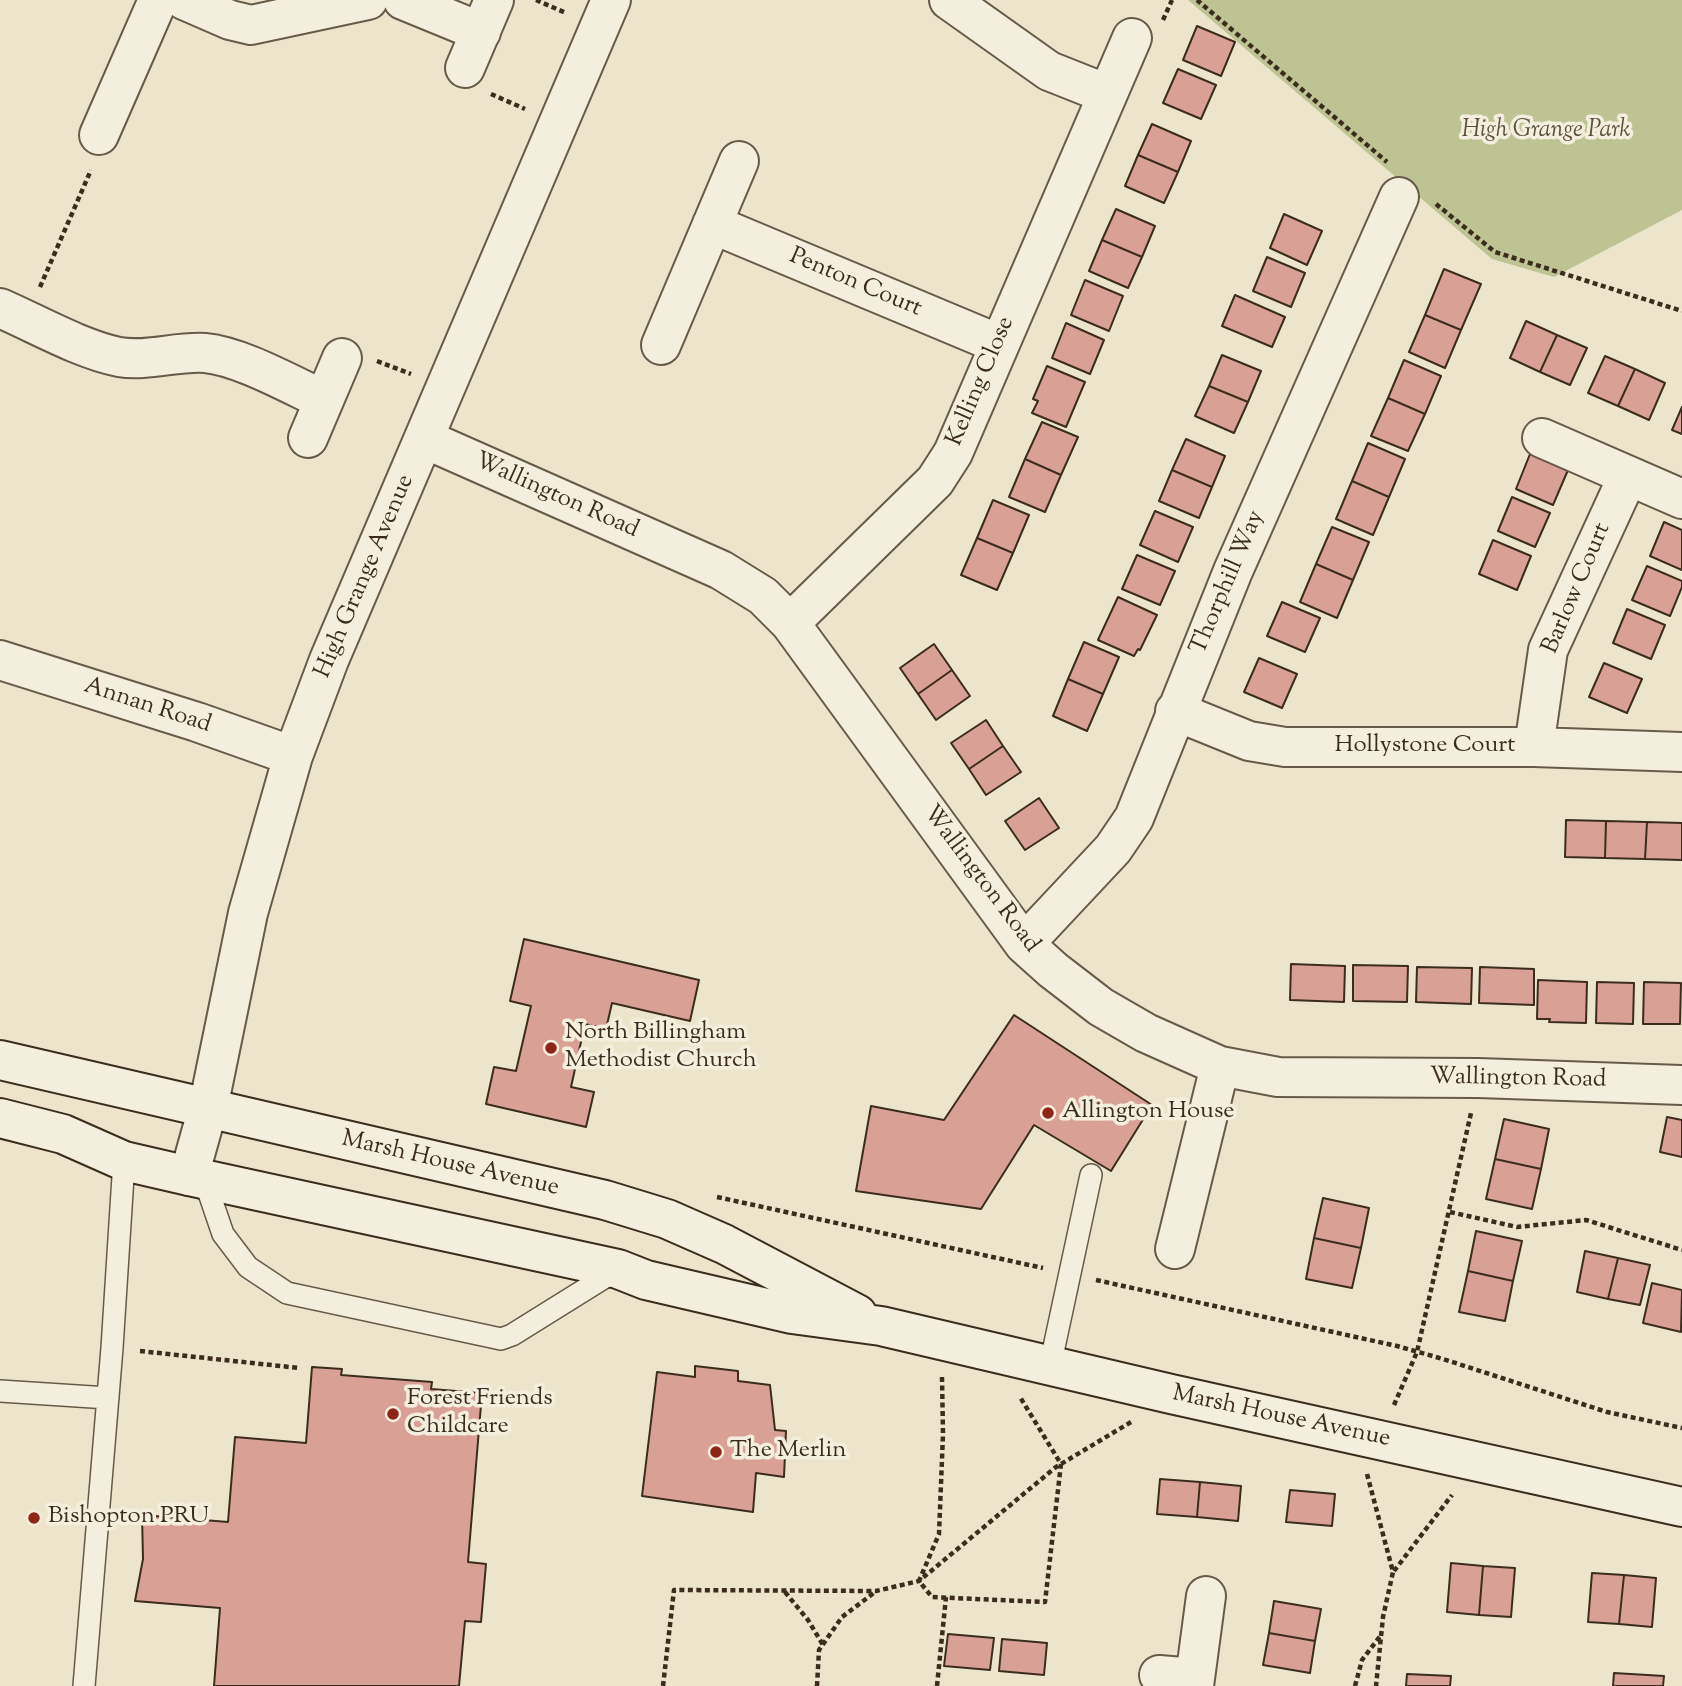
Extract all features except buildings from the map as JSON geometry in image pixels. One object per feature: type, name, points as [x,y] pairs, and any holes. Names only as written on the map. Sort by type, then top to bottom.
[{"type":"street","points":[[99,135],[158,0]]},
{"type":"street","points":[[184,0],[230,20],[251,24],[272,22],[368,0]]},
{"type":"street","points":[[403,0],[487,16],[465,68]]},
{"type":"street","name":"High Grange Avenue","points":[[200,1179],[208,1108],[248,913],[293,756],[329,660],[611,0]]},
{"type":"street","points":[[949,0],[1049,71],[1107,94]]},
{"type":"street","name":"Kelling Close","points":[[789,623],[935,481],[953,453],[1132,38]]},
{"type":"street","points":[[661,345],[739,161]]},
{"type":"street","name":"Thorphill Way","points":[[1024,944],[1112,849],[1134,818],[1238,559],[1398,197]]},
{"type":"street","name":"Penton Court","points":[[712,224],[999,344]]},
{"type":"street","points":[[13,314],[96,350],[120,357],[142,359],[183,353],[207,354],[233,360],[324,400]]},
{"type":"street","points":[[308,438],[342,358]]},
{"type":"street","points":[[1542,438],[1682,499]]},
{"type":"street","name":"Wallington Road","points":[[425,439],[721,570],[763,596],[789,623],[1024,944],[1052,970],[1101,1007],[1146,1033],[1220,1066],[1278,1077],[1478,1078],[1682,1085]]},
{"type":"street","name":"Barlow Court","points":[[1534,747],[1548,650],[1628,475]]},
{"type":"street","name":"Annan Road","points":[[0,660],[197,722],[293,756]]},
{"type":"street","name":"Hollystone Court","points":[[1175,711],[1249,741],[1285,747],[1534,747],[1682,752]]},
{"type":"street","name":"Marsh House Avenue","points":[[0,1060],[605,1200],[667,1219],[724,1244],[881,1326]]},
{"type":"street","points":[[1175,1249],[1220,1066]]},
{"type":"street","name":"Marsh House Avenue","points":[[0,1118],[63,1134],[124,1161],[200,1179],[618,1269],[659,1283],[792,1314],[881,1326],[1171,1394],[1682,1507]]},
{"type":"street","points":[[1182,1680],[1206,1597]]},
{"type":"lane","points":[[84,1686],[112,1348],[124,1161]]},
{"type":"lane","points":[[1051,1366],[1091,1175]]},
{"type":"lane","points":[[200,1179],[209,1193],[223,1234],[248,1267],[287,1293],[447,1328],[501,1339],[512,1335],[618,1269]]},
{"type":"lane","points":[[0,1391],[108,1398]]},
{"type":"path","points":[[465,68],[460,81],[558,124]]},
{"type":"path","points":[[13,314],[93,166],[99,135]]},
{"type":"path","points":[[342,358],[347,348],[446,389]]},
{"type":"path","points":[[1376,1686],[1381,1635],[1393,1572],[1366,1470],[1417,1352],[1478,1078]]},
{"type":"path","points":[[714,1196],[1417,1352],[1607,1412],[1682,1428]]},
{"type":"path","points":[[1450,1212],[1517,1227],[1586,1220],[1682,1250]]},
{"type":"path","points":[[919,1581],[939,1534],[943,1434],[942,1342]]},
{"type":"path","points":[[112,1348],[299,1368]]},
{"type":"path","points":[[919,1581],[932,1597],[1045,1602],[1061,1464],[1025,1406],[1000,1355]]},
{"type":"path","points":[[663,1686],[674,1591],[876,1591],[919,1581],[1061,1464],[1143,1415],[1171,1394]]},
{"type":"path","points":[[1393,1572],[1453,1494],[1461,1458]]},
{"type":"path","points":[[784,1591],[808,1619],[823,1644]]},
{"type":"path","points":[[817,1686],[819,1650],[842,1617],[876,1591]]},
{"type":"path","points":[[937,1686],[946,1597]]},
{"type":"path","points":[[1354,1686],[1362,1660],[1381,1635]]},
{"type":"green space","name":"High Grange Park","points":[[1188,0],[1682,0],[1682,210],[1554,277],[1492,259]]},
{"type":"place","name":"North Billingham Methodist Church","points":[[551,1048]]},
{"type":"place","name":"Allington House","points":[[1048,1113]]},
{"type":"place","name":"Forest Friends Childcare","points":[[393,1414]]},
{"type":"place","name":"The Merlin","points":[[716,1452]]},
{"type":"place","name":"Bishopton PRU","points":[[34,1518]]}]
